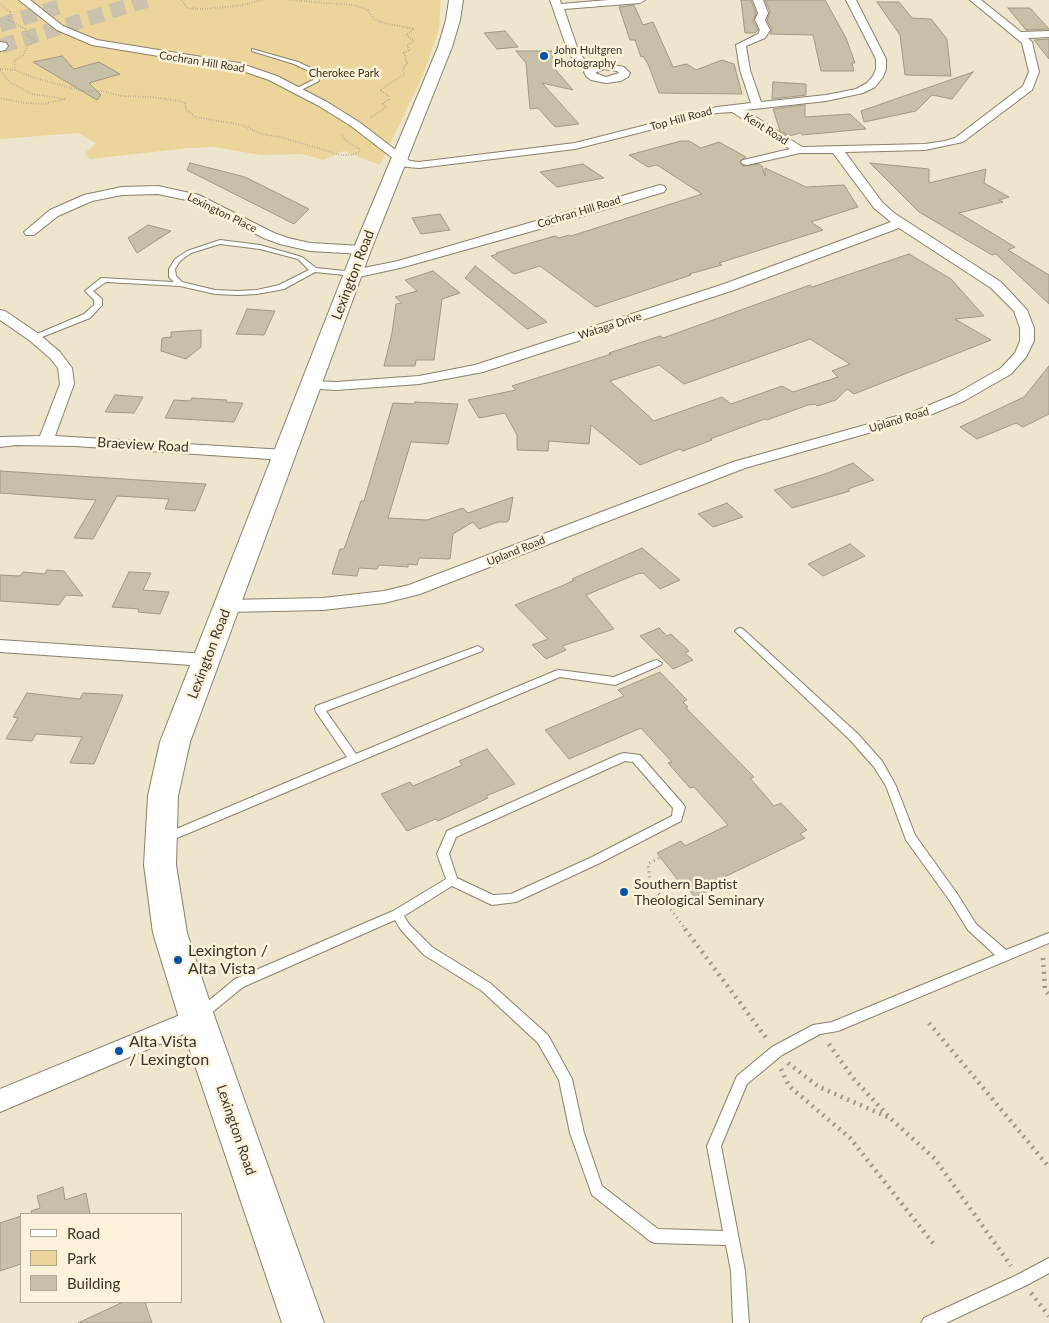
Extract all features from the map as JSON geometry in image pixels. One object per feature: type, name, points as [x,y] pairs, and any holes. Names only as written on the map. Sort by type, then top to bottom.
[{"type":"main road","name":"Lexington Road","points":[[303,1323],[197,1018],[170,933],[160,865],[163,796],[175,742],[362,250],[445,47],[453,20],[456,0]]},
{"type":"street","name":"Cochran Hill Road","points":[[24,0],[49,21],[84,40],[144,53],[239,66],[273,78],[355,124],[379,145],[400,157]]},
{"type":"street","points":[[593,69],[581,62],[574,54],[557,4],[640,0]]},
{"type":"street","points":[[758,0],[763,13],[760,20],[765,30],[762,36],[741,45],[745,70],[754,99],[758,105]]},
{"type":"street","name":"Top Hill Road","points":[[400,157],[407,164],[419,165],[575,146],[732,107],[843,96],[859,91],[874,81],[881,69],[882,59],[851,0]]},
{"type":"street","points":[[747,162],[800,150],[932,146],[959,140],[1020,95],[1032,82],[1034,72],[1030,48],[1027,42],[975,0]]},
{"type":"street","points":[[1019,35],[1049,34]]},
{"type":"street","name":"Kent Road","points":[[732,107],[800,150]]},
{"type":"street","name":"Upland Road","points":[[227,606],[323,604],[384,597],[414,590],[690,482],[748,462],[920,414],[959,398],[990,382],[1014,362],[1021,354],[1027,341],[1027,328],[1020,310],[1009,296],[996,285],[900,223],[878,205],[837,150]]},
{"type":"street","name":"Cochran Hill Road","points":[[354,274],[400,264],[525,229],[660,188]]},
{"type":"street","name":"Lexington Place","points":[[30,232],[54,213],[88,198],[122,191],[158,190],[195,198],[270,236],[284,241],[310,247],[362,250]]},
{"type":"street","name":"Wataga Drive","points":[[311,385],[336,386],[419,380],[478,369],[729,287],[900,223]]},
{"type":"street","points":[[0,314],[34,337],[55,355],[65,368],[68,384],[46,440]]},
{"type":"street","name":"Braeview Road","points":[[0,442],[46,440],[285,455]]},
{"type":"street","points":[[0,646],[206,660]]},
{"type":"street","points":[[0,1101],[197,1018]]},
{"type":"lane","points":[[254,50],[296,62],[316,75],[316,81],[297,90]]},
{"type":"lane","points":[[180,284],[173,277],[172,269],[177,260],[189,252],[220,242],[260,247],[300,258],[314,270]]},
{"type":"lane","points":[[34,337],[87,316],[98,305],[98,299],[89,291],[104,280],[180,284],[215,292],[257,292],[281,287],[314,270],[354,274]]},
{"type":"lane","points":[[740,631],[854,737],[878,764],[891,786],[910,837],[954,898],[972,927],[1004,956]]},
{"type":"lane","points":[[354,759],[320,709],[478,649]]},
{"type":"lane","points":[[161,840],[559,673],[615,681],[657,663]]},
{"type":"lane","points":[[624,756],[636,758],[679,806],[677,818],[596,860],[512,899],[492,900],[452,881],[443,854],[451,834],[624,756]]},
{"type":"lane","points":[[197,1018],[239,983],[397,914],[452,881]]},
{"type":"lane","points":[[397,914],[405,927],[428,951],[486,987],[543,1038],[565,1079],[577,1133],[597,1190],[655,1236],[732,1238]]},
{"type":"lane","points":[[741,1323],[738,1271],[714,1146],[742,1080],[775,1052],[818,1029],[833,1027],[1049,938]]},
{"type":"lane","points":[[929,1323],[1022,1280],[1049,1265]]},
{"type":"path","points":[[182,0],[187,8],[202,9],[237,6],[263,0]]},
{"type":"path","points":[[0,70],[15,70]]},
{"type":"path","points":[[0,70],[10,83],[32,94],[65,99],[44,104],[25,103],[0,98]]},
{"type":"path","points":[[659,858],[648,864],[650,882],[767,1039],[775,1052],[789,1086],[850,1138],[936,1246]]},
{"type":"path","points":[[1043,957],[1045,990],[1049,995]]},
{"type":"path","points":[[929,1023],[1049,1167]]},
{"type":"path","points":[[818,1029],[853,1078],[890,1118],[935,1159],[1049,1316]]},
{"type":"path","points":[[775,1052],[793,1068],[819,1086],[890,1118]]},
{"type":"green space","name":"Cherokee Park","points":[[0,0],[441,0],[439,29],[423,75],[380,165],[344,151],[323,160],[302,154],[261,155],[214,147],[90,159],[85,153],[96,143],[78,133],[0,139]]},
{"type":"building","points":[[741,0],[751,0],[756,13],[753,21],[758,30],[755,33],[745,33]]},
{"type":"building","points":[[765,0],[825,0],[846,38],[855,63],[852,63],[854,71],[821,71],[813,35],[770,34],[772,29],[767,20],[770,12]]},
{"type":"building","points":[[877,2],[899,2],[912,18],[931,19],[947,39],[951,76],[905,75],[900,35]]},
{"type":"building","points":[[634,5],[643,25],[653,22],[673,67],[687,64],[696,70],[722,60],[734,64],[742,94],[659,93],[648,64],[643,56],[641,57],[635,40],[630,40],[619,7]]},
{"type":"building","points":[[1008,8],[1030,8],[1049,29],[1026,30]]},
{"type":"building","points":[[505,31],[518,47],[497,49],[484,33]]},
{"type":"building","points":[[1049,39],[1049,59],[1034,40]]},
{"type":"building","points":[[516,51],[552,51],[554,68],[573,90],[542,83],[579,124],[555,127],[538,108],[530,109],[526,63]]},
{"type":"building","points":[[62,56],[74,69],[99,62],[120,74],[89,83],[101,95],[97,100],[33,62]]},
{"type":"building","points":[[973,72],[952,99],[932,95],[916,111],[864,122],[861,111]]},
{"type":"building","points":[[773,82],[806,84],[806,95],[772,99]]},
{"type":"building","points":[[805,105],[805,117],[850,114],[866,129],[802,135],[801,133],[789,136],[780,131],[773,109]]},
{"type":"building","points":[[681,141],[689,141],[701,148],[719,142],[746,157],[740,161],[743,166],[759,164],[762,166],[765,176],[765,168],[806,187],[844,185],[858,207],[811,222],[823,230],[719,263],[722,265],[689,274],[691,275],[596,307],[540,266],[514,274],[491,256],[555,236],[559,238],[571,236],[702,194],[657,165],[648,167],[629,155]]},
{"type":"building","points":[[190,163],[245,177],[309,209],[294,224],[187,170]]},
{"type":"building","points":[[870,163],[929,169],[929,183],[986,169],[984,183],[1009,197],[999,200],[1003,202],[959,213],[1015,247],[1008,250],[1049,275],[1049,304],[996,254],[992,255],[919,212]]},
{"type":"building","points":[[583,164],[604,178],[557,187],[540,172]]},
{"type":"building","points":[[440,214],[450,230],[421,234],[412,218]]},
{"type":"building","points":[[148,225],[171,231],[137,253],[128,238]]},
{"type":"building","points":[[909,254],[951,279],[984,316],[955,319],[991,340],[854,394],[847,389],[836,400],[817,406],[815,404],[808,405],[767,420],[765,419],[683,451],[680,449],[640,465],[591,425],[589,444],[549,441],[548,451],[517,450],[517,435],[505,413],[479,418],[468,400],[516,390],[512,386],[660,336],[663,338],[810,285],[812,287]],"holes":[[[810,339],[850,364],[832,371],[838,377],[793,392],[782,386],[731,404],[722,397],[654,421],[610,381],[659,365],[684,384]]]},
{"type":"building","points":[[475,266],[547,322],[527,329],[465,278]]},
{"type":"building","points":[[433,271],[460,293],[442,299],[434,360],[416,360],[415,366],[384,366],[392,333],[396,304],[402,303],[395,297],[417,291],[405,280]]},
{"type":"building","points":[[247,309],[275,311],[264,335],[236,334]]},
{"type":"building","points":[[201,330],[201,347],[186,359],[161,351],[162,338],[171,337],[171,332]]},
{"type":"building","points":[[1049,366],[1049,414],[1023,427],[1016,423],[977,439],[960,427],[1024,397]]},
{"type":"building","points":[[115,395],[143,397],[134,413],[105,412]]},
{"type":"building","points":[[192,398],[243,403],[234,422],[165,418],[174,400],[190,401]]},
{"type":"building","points":[[415,402],[458,404],[448,444],[411,442],[388,518],[427,520],[463,508],[468,513],[513,497],[509,520],[479,529],[473,522],[453,534],[450,559],[419,558],[417,565],[408,564],[408,567],[379,565],[377,569],[359,568],[357,576],[332,574],[340,549],[344,549],[361,501],[364,501],[393,403],[414,404]]},
{"type":"building","points":[[853,463],[874,480],[848,489],[850,491],[792,508],[774,490],[825,474]]},
{"type":"building","points":[[0,471],[206,484],[195,511],[165,509],[169,499],[117,496],[93,539],[74,538],[96,500],[0,493]]},
{"type":"building","points":[[727,503],[743,517],[713,527],[698,514]]},
{"type":"building","points":[[850,544],[865,556],[823,576],[808,564]]},
{"type":"building","points":[[642,548],[680,580],[660,589],[643,573],[586,595],[614,629],[562,646],[566,650],[546,659],[532,645],[548,639],[515,605],[564,585],[574,580],[572,579]]},
{"type":"building","points":[[47,570],[64,571],[83,596],[66,595],[59,605],[0,601],[0,575],[20,576],[23,572],[45,574]]},
{"type":"building","points":[[129,572],[151,573],[143,590],[169,592],[160,614],[138,612],[139,609],[112,607]]},
{"type":"building","points":[[659,628],[667,636],[671,634],[689,651],[685,653],[693,660],[673,669],[640,636]]},
{"type":"building","points":[[660,672],[687,700],[683,702],[688,707],[686,708],[754,777],[750,778],[774,806],[781,803],[807,830],[800,834],[805,838],[714,882],[718,886],[695,897],[687,887],[684,888],[657,853],[681,841],[685,846],[728,825],[694,787],[690,788],[668,763],[672,762],[641,728],[569,759],[545,730],[624,696],[618,690]]},
{"type":"building","points":[[27,693],[80,699],[83,693],[123,695],[94,764],[70,763],[82,737],[36,734],[32,741],[6,739],[18,718],[13,717]]},
{"type":"building","points":[[487,749],[515,784],[486,796],[488,798],[438,821],[436,819],[407,831],[381,794],[410,782],[413,786],[462,765],[459,761]]},
{"type":"building","points":[[63,1187],[65,1200],[86,1193],[90,1213],[32,1213],[31,1211],[40,1208],[37,1196]]},
{"type":"building","points":[[20,1216],[20,1264],[0,1271],[0,1223]]},
{"type":"building","points":[[121,1303],[145,1303],[152,1323],[78,1323]]},
{"type":"tunnel","points":[[1,46],[147,0]]},
{"type":"tunnel","points":[[0,25],[62,6]]},
{"type":"place","name":"John Hultgren Photography","points":[[544,56]]},
{"type":"place","name":"Southern Baptist Theological Seminary","points":[[624,892]]},
{"type":"place","name":"Lexington / Alta Vista","points":[[178,960]]},
{"type":"place","name":"Alta Vista / Lexington","points":[[119,1051]]}]
